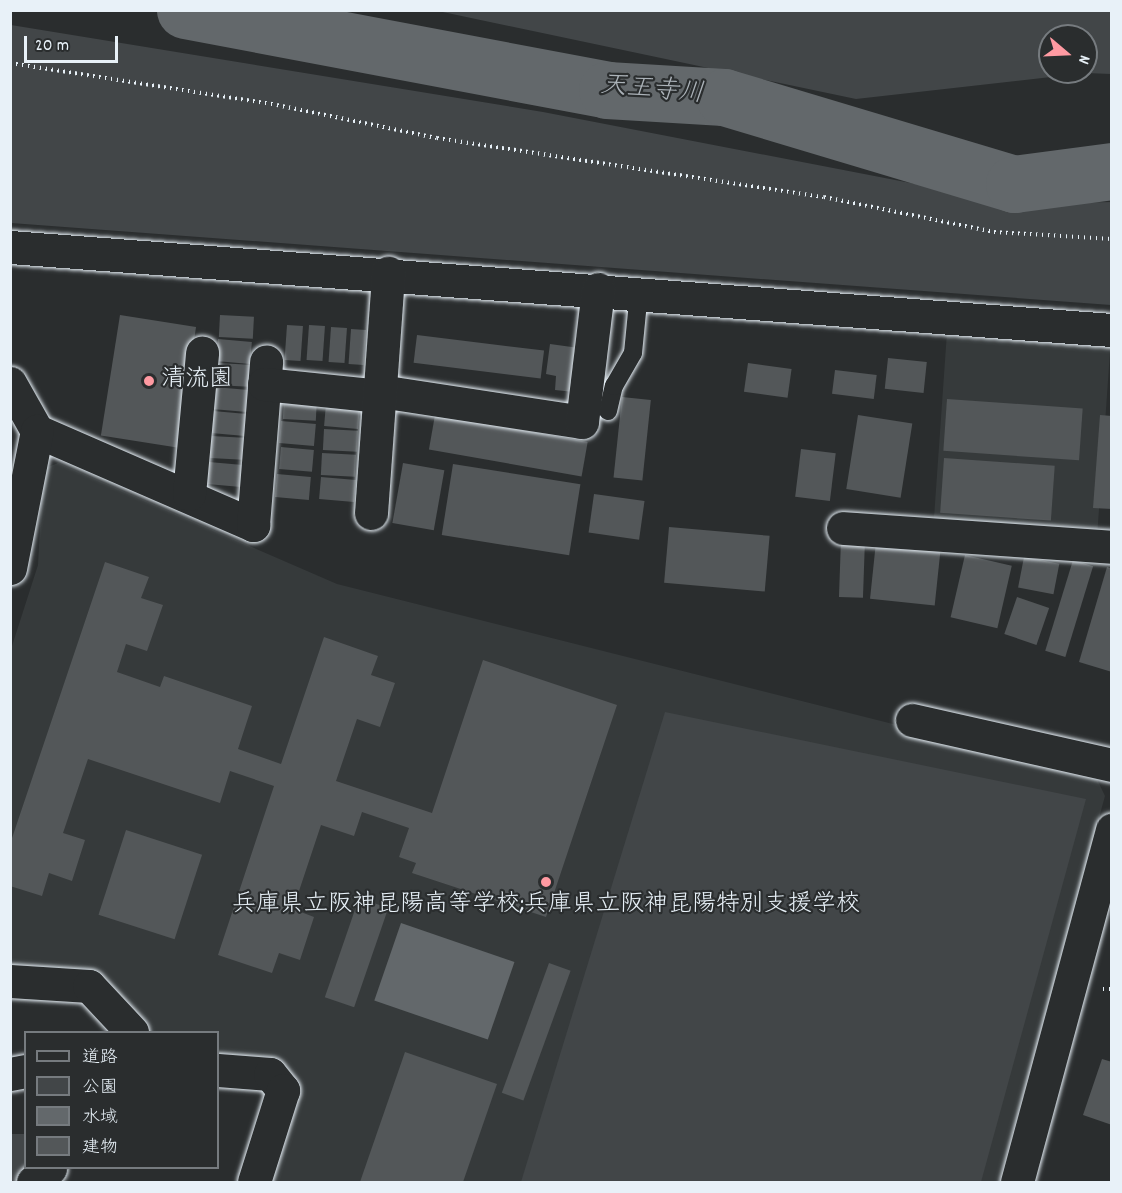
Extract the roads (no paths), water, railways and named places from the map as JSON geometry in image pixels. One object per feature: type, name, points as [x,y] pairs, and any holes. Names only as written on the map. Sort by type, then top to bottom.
[{"type":"street","points":[[10,247],[388,273],[1112,330]]},
{"type":"street","points":[[370,513],[388,273]]},
{"type":"street","points":[[10,383],[37,431],[189,494],[253,525],[265,373],[380,393],[443,390],[537,405],[582,422],[597,289]]},
{"type":"street","points":[[189,494],[202,354]]},
{"type":"street","points":[[10,568],[37,431]]},
{"type":"street","points":[[843,528],[1112,547]]},
{"type":"street","points":[[912,720],[1112,765]]},
{"type":"street","points":[[1017,1182],[1112,830]]},
{"type":"street","points":[[10,981],[90,986],[131,1031]]},
{"type":"street","points":[[219,1070],[270,1074],[283,1090],[254,1182]]},
{"type":"street","points":[[33,1182],[48,1169]]},
{"type":"lane","points":[[608,411],[614,387],[633,353],[639,292]]},
{"type":"water","points":[[401,923],[514,962],[488,1040],[374,1001]]},
{"type":"waterway","name":"天王寺川","points":[[185,10],[607,90],[724,97],[1014,184],[1112,171]]},
{"type":"place","name":"清流園","points":[[149,381]]},
{"type":"place","name":"兵庫県立阪神昆陽高等学校;兵庫県立阪神昆陽特別支援学校","points":[[546,882]]}]
